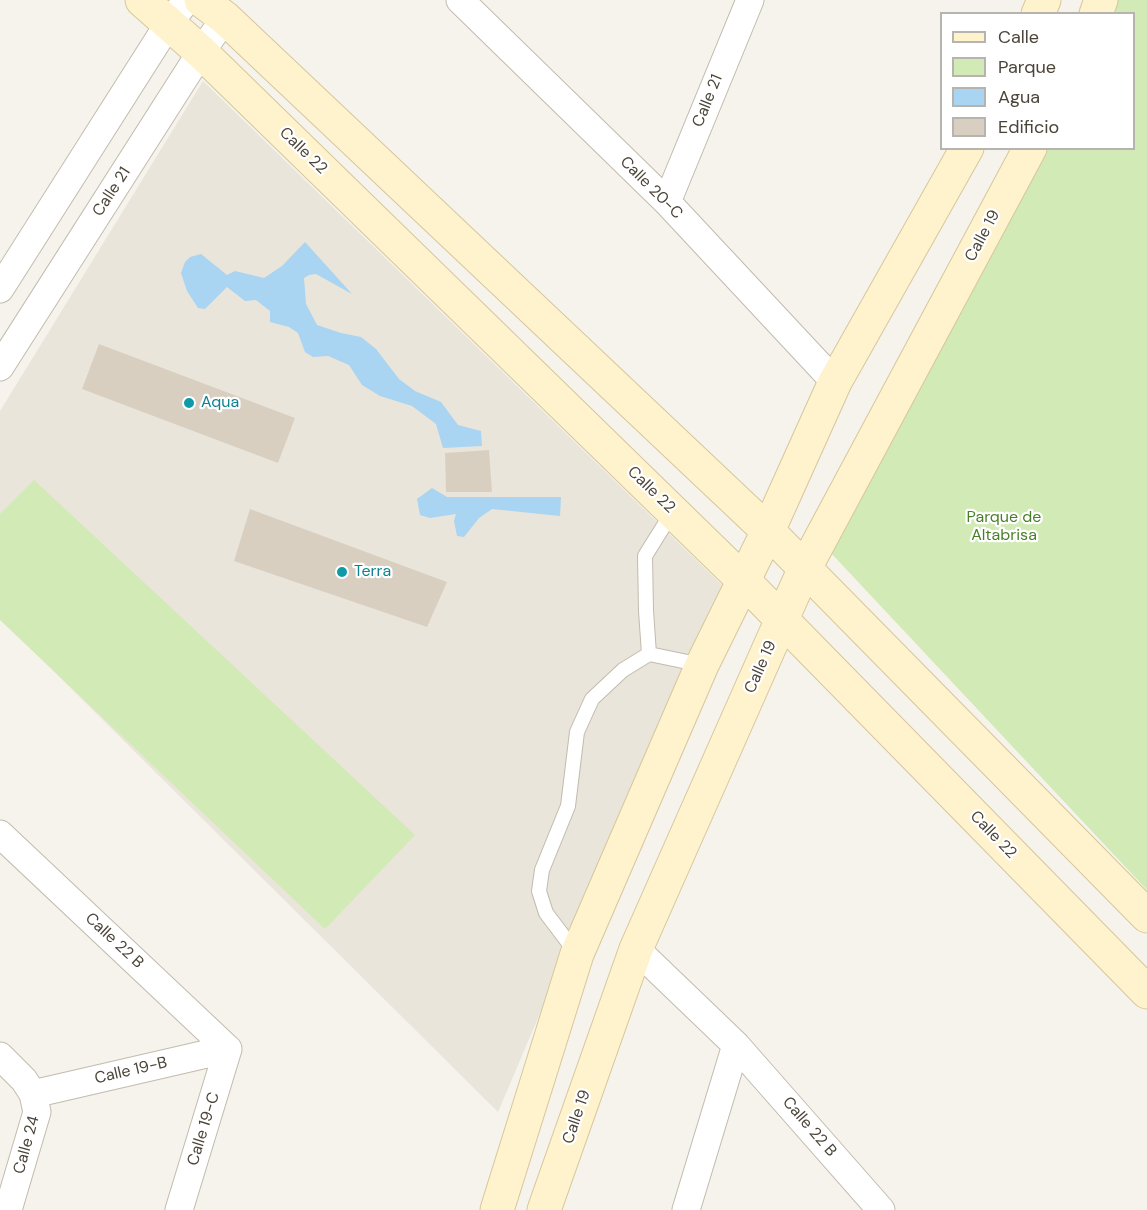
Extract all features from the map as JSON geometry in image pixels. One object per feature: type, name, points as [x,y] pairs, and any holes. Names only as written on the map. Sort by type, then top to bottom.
[{"type":"street","name":"Calle 22","points":[[142,0],[178,11],[201,52],[744,581],[1147,992]]},
{"type":"street","name":"Calle 20-C","points":[[460,0],[667,202],[835,382]]},
{"type":"street","name":"Calle 21","points":[[667,202],[747,2]]},
{"type":"street","points":[[213,9],[768,531],[1147,916]]},
{"type":"street","name":"Calle 21","points":[[0,367],[201,52],[213,9]]},
{"type":"street","points":[[0,289],[178,11]]},
{"type":"street","points":[[497,1210],[577,954],[702,665],[768,531],[835,382],[967,150]]},
{"type":"street","name":"Calle 19","points":[[544,1210],[636,949],[782,619],[806,568],[1029,150]]},
{"type":"street","name":"Calle 22 B","points":[[0,834],[228,1049]]},
{"type":"street","name":"Calle 22 B","points":[[636,949],[736,1045],[881,1210]]},
{"type":"street","points":[[686,1210],[736,1045]]},
{"type":"street","name":"Calle 19-B","points":[[33,1094],[228,1049]]},
{"type":"street","name":"Calle 19-C","points":[[179,1210],[228,1049]]},
{"type":"street","name":"Calle 24","points":[[0,1056],[24,1080],[33,1094],[37,1112],[8,1210]]},
{"type":"lane","points":[[650,654],[646,611],[645,556],[673,512]]},
{"type":"lane","points":[[577,954],[546,913],[539,891],[542,870],[567,806],[577,732],[592,699],[622,670],[650,654],[702,665]]},
{"type":"shaded area","points":[[203,81],[722,585],[498,1112],[0,618],[0,411]]},
{"type":"green space","name":"Parque de Altabrisa","points":[[1112,0],[1147,0],[1147,890],[830,552],[1038,150],[1135,150],[1135,12],[1106,12]]},
{"type":"green space","points":[[34,480],[415,835],[325,929],[0,620],[0,514]]},
{"type":"water","points":[[305,242],[352,294],[316,274],[304,278],[306,304],[317,325],[361,337],[376,349],[399,379],[415,391],[441,402],[458,425],[481,431],[482,446],[443,448],[436,424],[412,406],[380,396],[362,385],[349,365],[328,356],[313,357],[305,352],[298,333],[289,327],[270,322],[270,311],[256,300],[245,301],[227,287],[205,309],[198,308],[187,291],[181,273],[185,262],[190,257],[201,254],[227,275],[235,271],[264,278],[282,266]]},
{"type":"water","points":[[432,488],[447,497],[561,497],[560,516],[492,509],[479,518],[464,537],[457,536],[454,521],[456,514],[430,518],[420,515],[417,499]]},
{"type":"building","name":"Aqua","points":[[99,344],[295,418],[278,463],[82,389]]},
{"type":"building","points":[[489,450],[492,492],[446,492],[445,453]]},
{"type":"building","name":"Terra","points":[[250,509],[447,582],[427,627],[234,561]]},
{"type":"place","name":"Aqua","points":[[189,403]]},
{"type":"place","name":"Terra","points":[[342,572]]}]
